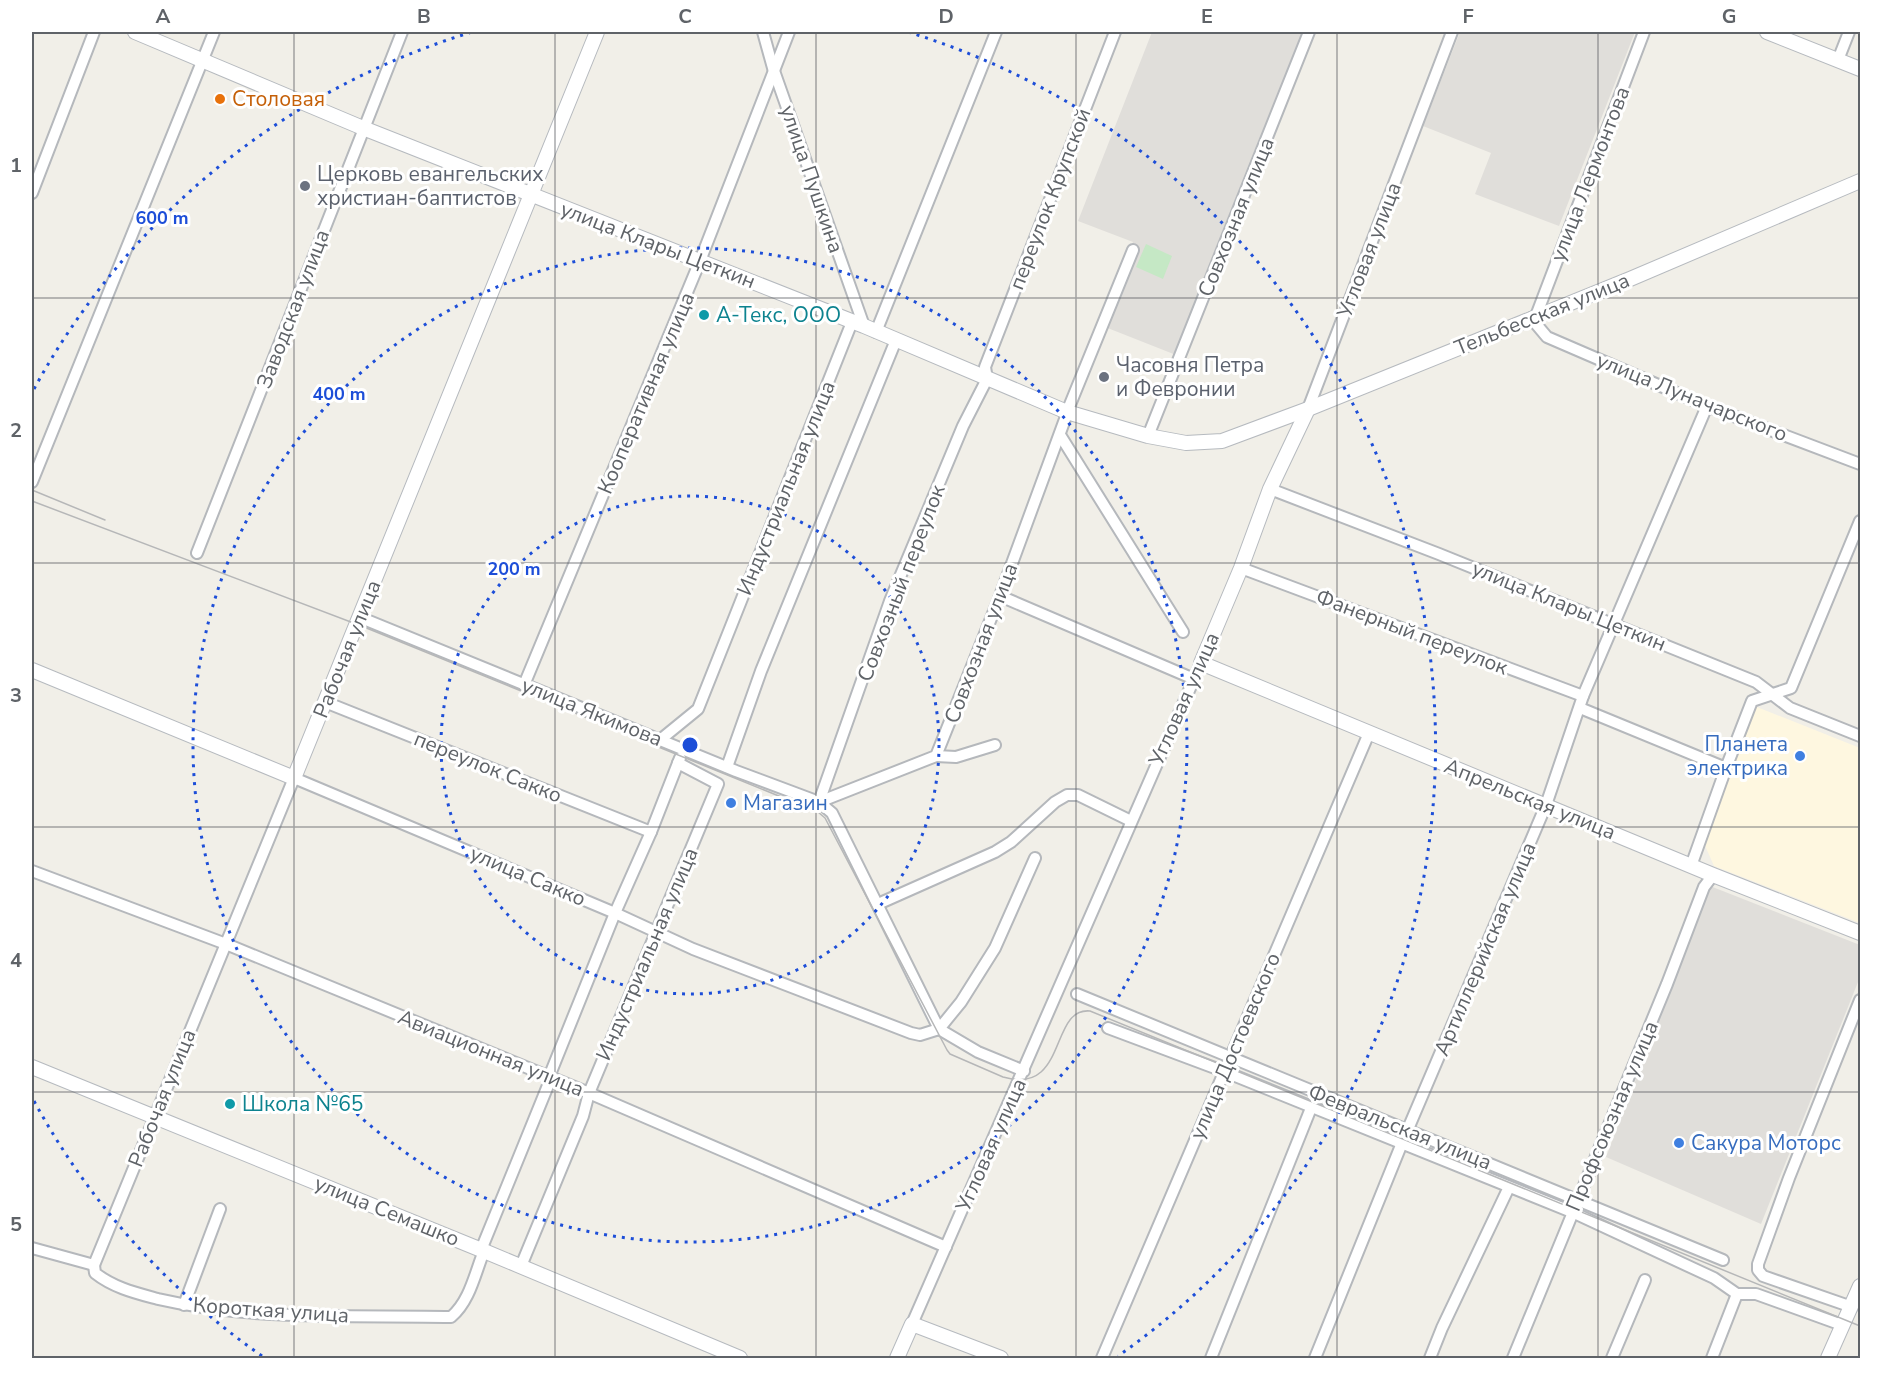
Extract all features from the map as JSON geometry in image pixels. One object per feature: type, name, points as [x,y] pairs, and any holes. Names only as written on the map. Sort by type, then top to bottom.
[{"type":"street","points":[[32,193],[94,32]]},
{"type":"street","name":"улица Клары Цеткин","points":[[135,32],[363,128],[896,340],[986,373],[1067,412],[1148,436],[1186,443],[1221,441]]},
{"type":"street","points":[[32,482],[214,32]]},
{"type":"street","name":"Заводская улица","points":[[197,553],[402,32]]},
{"type":"street","name":"Рабочая улица","points":[[94,1265],[597,32]]},
{"type":"street","name":"улица Пушкина","points":[[763,32],[773,68],[864,327]]},
{"type":"street","name":"Кооперативная улица","points":[[524,685],[700,261],[773,68],[789,32]]},
{"type":"street","name":"Индустриальная улица","points":[[660,740],[698,709],[864,327],[996,32]]},
{"type":"street","name":"переулок Крупской","points":[[986,373],[1115,32]]},
{"type":"street","name":"Совхозная улица","points":[[1148,436],[1310,32]]},
{"type":"street","name":"Угловая улица","points":[[897,1359],[1201,663],[1241,568],[1270,489],[1308,409],[1452,32]]},
{"type":"street","name":"улица Лермонтова","points":[[1533,317],[1644,32]]},
{"type":"street","points":[[1767,32],[1860,69]]},
{"type":"street","points":[[1838,60],[1849,32]]},
{"type":"street","name":"Тельбесская улица","points":[[1221,441],[1308,409],[1630,279],[1860,181]]},
{"type":"street","name":"Совхозная улица","points":[[936,756],[1000,596],[1067,412],[1133,250]]},
{"type":"street","name":"улица Луначарского","points":[[1533,317],[1547,337],[1707,406],[1860,464]]},
{"type":"street","points":[[727,766],[761,671],[896,340]]},
{"type":"street","name":"Совхозный переулок","points":[[819,802],[890,601],[986,373]]},
{"type":"street","name":"Артиллерийская улица","points":[[1315,1359],[1402,1143],[1546,805],[1583,696],[1707,406]]},
{"type":"street","points":[[1060,435],[1183,632]]},
{"type":"street","name":"улица Клары Цеткин","points":[[1270,489],[1614,623],[1756,682],[1790,708],[1860,736]]},
{"type":"street","points":[[1691,866],[1752,700],[1791,688],[1860,521]]},
{"type":"street","name":"Фанерный переулок","points":[[1241,568],[1583,696]]},
{"type":"street","points":[[1000,596],[1194,679]]},
{"type":"street","name":"улица Якимова","points":[[359,617],[660,740],[819,802],[832,813],[939,1029]]},
{"type":"street","name":"Апрельская улица","points":[[1201,663],[1691,866],[1860,933]]},
{"type":"street","name":"улица Сакко","points":[[32,670],[294,778],[744,969],[911,1033],[920,1035],[939,1029]]},
{"type":"street","name":"переулок Сакко","points":[[325,702],[651,832]]},
{"type":"street","points":[[1580,708],[1726,768]]},
{"type":"street","name":"улица Достоевского","points":[[1102,1359],[1369,733]]},
{"type":"street","points":[[819,802],[936,756],[956,757],[994,745]]},
{"type":"street","name":"Индустриальная улица","points":[[483,1250],[549,1083],[549,1077],[683,749]]},
{"type":"street","name":"Индустриальная улица","points":[[521,1266],[583,1116],[589,1093],[718,784],[678,763]]},
{"type":"street","points":[[878,904],[995,852],[1011,842],[1055,802],[1067,795],[1078,795],[1131,821]]},
{"type":"street","points":[[1024,1071],[978,1052],[939,1029],[960,1002],[995,948],[1035,858]]},
{"type":"street","name":"Авиационная улица","points":[[32,871],[226,944],[589,1093],[946,1247]]},
{"type":"street","name":"Профсоюзная улица","points":[[1513,1359],[1667,984],[1704,887],[1713,875]]},
{"type":"street","name":"Февральская улица","points":[[1077,994],[1723,1260]]},
{"type":"street","points":[[1856,1309],[1763,1275],[1758,1270],[1758,1264],[1789,1178],[1860,1000]]},
{"type":"street","points":[[1108,1028],[1223,1071],[1572,1212],[1714,1278],[1737,1294],[1756,1293],[1842,1325]]},
{"type":"street","name":"улица Семашко","points":[[32,1067],[483,1250],[740,1359]]},
{"type":"street","points":[[1210,1359],[1311,1108]]},
{"type":"street","points":[[1430,1359],[1442,1328],[1509,1187]]},
{"type":"street","points":[[184,1305],[220,1209]]},
{"type":"street","name":"Короткая улица","points":[[32,1248],[94,1265],[95,1273],[128,1292],[184,1305],[235,1312],[451,1317],[465,1300],[483,1250]]},
{"type":"street","points":[[1612,1359],[1645,1280]]},
{"type":"street","points":[[1828,1359],[1842,1325],[1856,1309],[1860,1286]]},
{"type":"street","points":[[1712,1359],[1737,1294]]},
{"type":"street","points":[[912,1324],[1001,1359]]},
{"type":"shaded area","points":[[1152,32],[1303,32],[1176,355],[1100,325],[1133,242],[1078,221]]},
{"type":"shaded area","points":[[1460,32],[1635,32],[1559,226],[1475,194],[1491,153],[1423,126]]},
{"type":"shaded area","points":[[1752,705],[1860,748],[1860,923],[1714,866],[1703,841]]},
{"type":"shaded area","points":[[1710,886],[1860,945],[1860,977],[1761,1224],[1606,1157]]},
{"type":"green space","points":[[1146,244],[1172,256],[1163,279],[1136,267]]},
{"type":"tram line","points":[[32,490],[105,520]]},
{"type":"tram line","points":[[32,501],[364,627],[818,812],[825,818],[950,1054],[1003,1077],[1024,1079],[1038,1074],[1048,1063],[1068,1022],[1077,1013],[1090,1011],[1860,1326]]},
{"type":"place","name":"Столовая","points":[[220,99]]},
{"type":"place","name":"Церковь евангельских христиан-баптистов","points":[[305,186]]},
{"type":"place","name":"А-Текс, ООО","points":[[704,315]]},
{"type":"place","name":"Часовня Петра и Февронии","points":[[1104,377]]},
{"type":"place","name":"Планета электрика","points":[[1800,756]]},
{"type":"place","name":"Магазин","points":[[731,803]]},
{"type":"place","name":"Школа №65","points":[[230,1104]]},
{"type":"place","name":"Сакура Моторс","points":[[1679,1143]]}]
